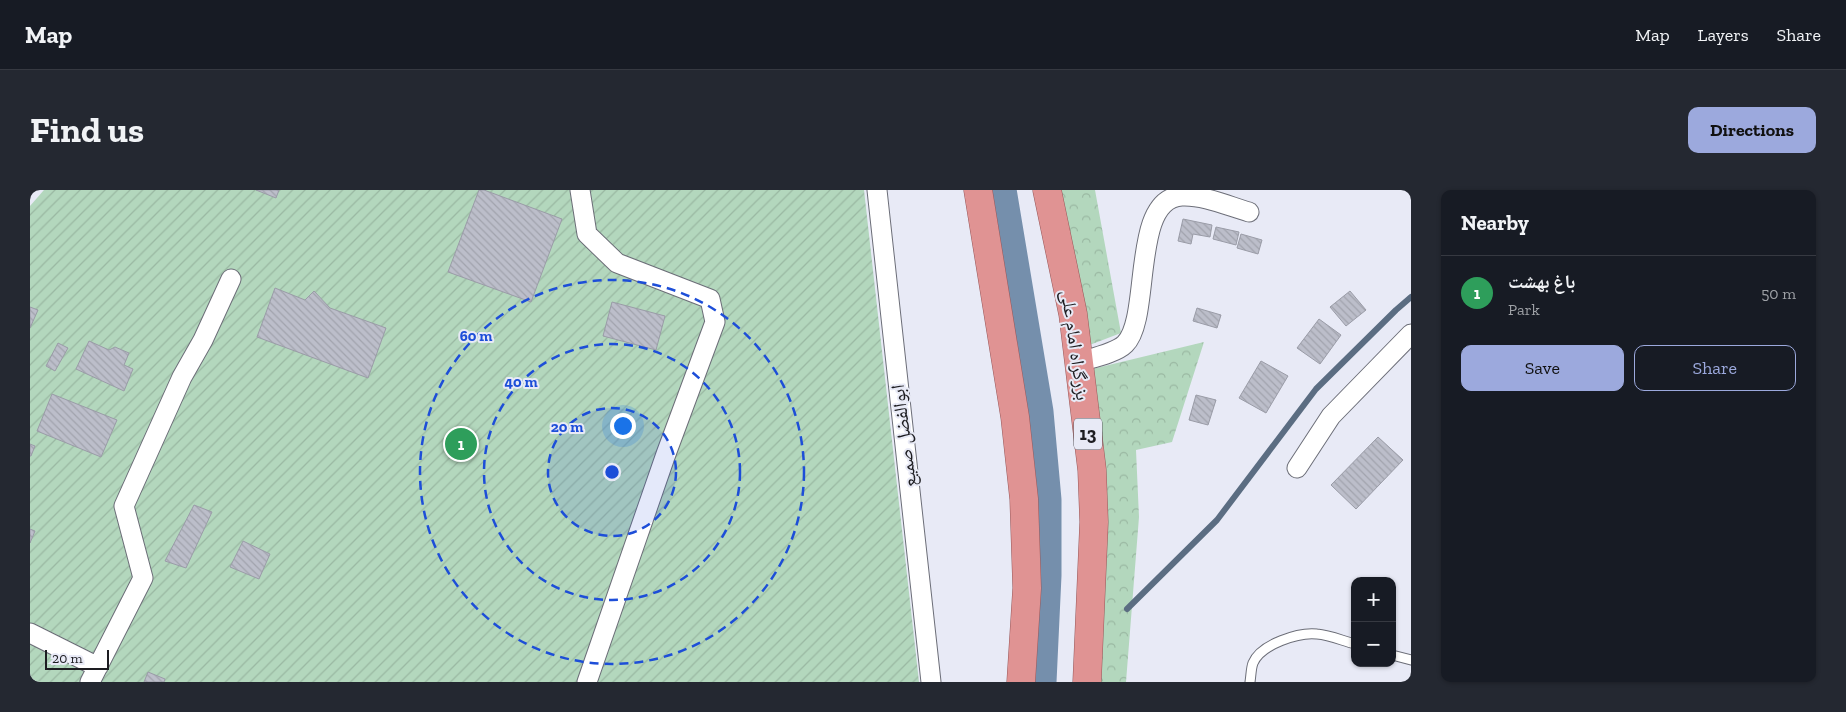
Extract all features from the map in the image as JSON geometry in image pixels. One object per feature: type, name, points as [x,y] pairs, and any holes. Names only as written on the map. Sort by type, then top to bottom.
[{"type":"highway","points":[[978,190],[1015,417],[1024,499],[1027,588],[1021,682]]},
{"type":"highway","name":"بزرگراه امام علی","points":[[1048,190],[1073,314],[1092,470],[1094,522],[1087,682]]},
{"type":"street","points":[[580,190],[587,234],[617,263],[710,299],[715,322],[666,454],[587,682]]},
{"type":"street","name":"ابوالفضل صمیع","points":[[877,190],[931,682]]},
{"type":"street","points":[[1080,362],[1120,348],[1131,336],[1137,322],[1144,259],[1149,234],[1159,211],[1168,200],[1180,195],[1194,196],[1249,212]]},
{"type":"street","points":[[30,633],[94,674],[143,578],[124,506],[182,376],[202,340],[231,279]]},
{"type":"street","points":[[1297,468],[1331,416],[1411,334]]},
{"type":"lane","points":[[1250,682],[1253,662],[1264,650],[1282,641],[1303,634],[1318,634],[1351,643]]},
{"type":"lane","points":[[1396,656],[1411,660]]},
{"type":"green space","points":[[44,190],[864,190],[919,682],[30,682],[30,206]]},
{"type":"green space","points":[[1057,190],[1095,190],[1121,333],[1087,346]]},
{"type":"green space","points":[[1204,342],[1172,442],[1136,450],[1139,517],[1126,682],[1099,682],[1088,370]]},
{"type":"building","points":[[256,190],[279,190],[276,198]]},
{"type":"building","points":[[479,190],[484,190],[562,219],[531,302],[448,272]]},
{"type":"building","points":[[1183,219],[1212,225],[1210,237],[1193,234],[1191,244],[1178,241]]},
{"type":"building","points":[[1216,227],[1239,232],[1236,245],[1213,239]]},
{"type":"building","points":[[1241,234],[1262,240],[1258,254],[1237,248]]},
{"type":"building","points":[[275,288],[305,300],[314,291],[330,308],[386,328],[368,378],[257,337]]},
{"type":"building","points":[[1350,291],[1366,310],[1346,326],[1330,307]]},
{"type":"building","points":[[612,302],[665,316],[656,350],[603,336]]},
{"type":"building","points":[[30,307],[38,310],[30,328]]},
{"type":"building","points":[[1197,308],[1221,315],[1217,328],[1193,321]]},
{"type":"building","points":[[1319,319],[1341,335],[1320,364],[1297,348]]},
{"type":"building","points":[[89,341],[109,350],[115,347],[129,353],[124,365],[133,369],[124,391],[76,369]]},
{"type":"building","points":[[58,343],[68,348],[55,371],[46,366]]},
{"type":"building","points":[[1261,361],[1288,376],[1266,413],[1239,398]]},
{"type":"building","points":[[52,394],[117,420],[101,457],[37,431]]},
{"type":"building","points":[[1196,395],[1216,400],[1208,425],[1189,420]]},
{"type":"building","points":[[1378,437],[1403,460],[1356,509],[1331,485]]},
{"type":"building","points":[[30,444],[35,446],[31,456],[30,456]]},
{"type":"building","points":[[194,505],[212,512],[186,568],[165,561]]},
{"type":"building","points":[[30,529],[35,531],[30,543]]},
{"type":"building","points":[[243,541],[270,554],[259,579],[230,567]]},
{"type":"building","points":[[148,672],[165,679],[164,682],[144,682]]},
{"type":"waterway","points":[[997,190],[1034,412],[1042,500],[1042,575],[1037,682]]},
{"type":"waterway","points":[[1127,609],[1217,520],[1316,389],[1411,297]]},
{"type":"place","name":"باغ بهشت","points":[[461,444]]}]
